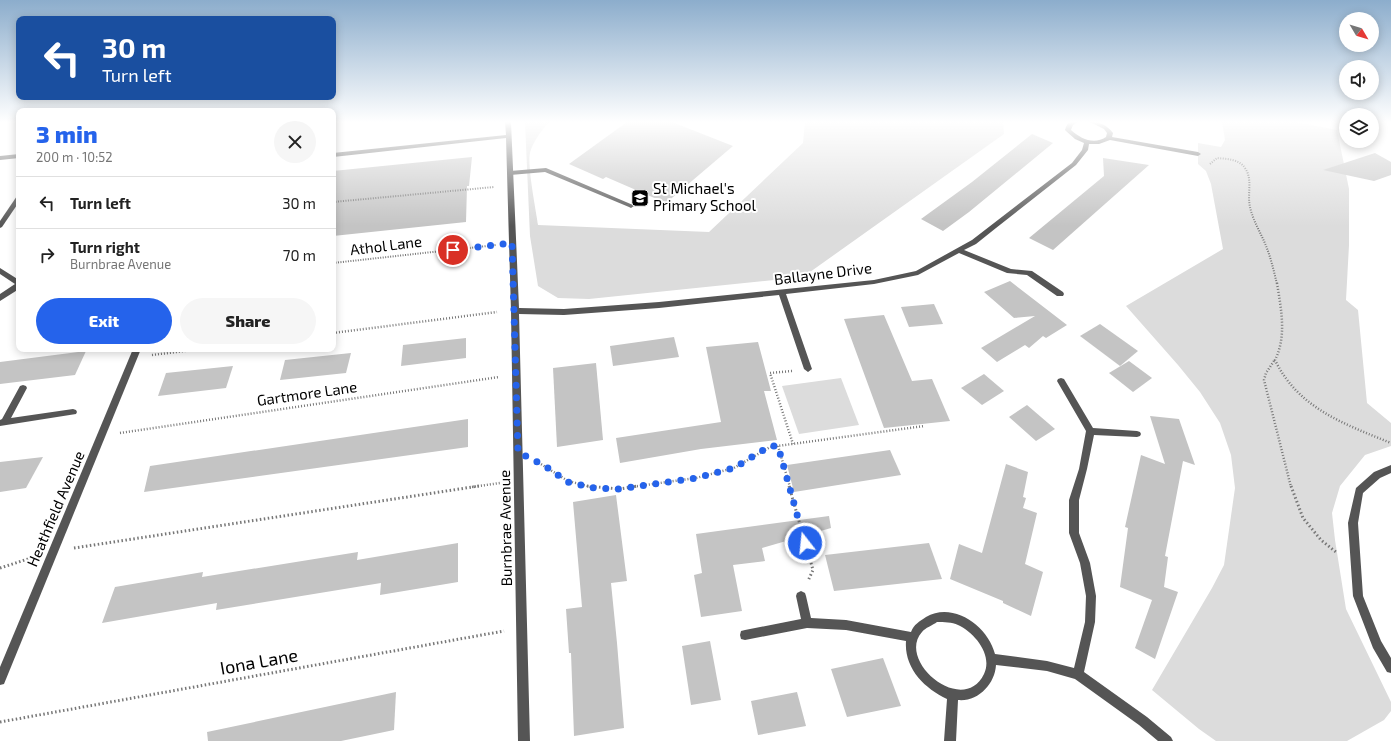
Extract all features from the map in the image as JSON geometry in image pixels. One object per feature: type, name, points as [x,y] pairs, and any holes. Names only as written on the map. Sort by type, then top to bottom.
[{"type":"street","points":[[0,158],[13,157]]},
{"type":"street","name":"Burnbrae Avenue","points":[[509,157],[515,310],[524,741]]},
{"type":"street","name":"Ballayne Drive","points":[[515,310],[564,312],[589,311],[874,282],[918,273],[959,251],[994,227],[1074,164],[1080,157]]},
{"type":"street","points":[[510,173],[546,170],[631,206]]},
{"type":"street","points":[[0,226],[16,202]]},
{"type":"street","points":[[959,251],[1010,271],[1029,273],[1060,294]]},
{"type":"street","points":[[0,270],[16,282]]},
{"type":"street","points":[[0,298],[16,286]]},
{"type":"street","points":[[782,292],[808,369]]},
{"type":"street","name":"Heathfield Avenue","points":[[0,680],[135,353]]},
{"type":"street","points":[[1060,381],[1090,431],[1083,469],[1074,500],[1074,533],[1085,563],[1091,596],[1090,622],[1078,674]]},
{"type":"street","points":[[2,422],[23,388]]},
{"type":"street","points":[[2,422],[73,412]]},
{"type":"street","points":[[1090,431],[1137,434]]},
{"type":"street","points":[[1391,469],[1377,475],[1359,491],[1353,523],[1358,596],[1377,644],[1391,668]]},
{"type":"street","points":[[800,596],[807,623]]},
{"type":"street","points":[[936,617],[948,617],[960,620],[981,636],[988,647],[992,660],[991,672],[986,683],[977,690],[966,695],[953,695],[940,691],[928,683],[919,673],[913,661],[911,649],[912,637],[917,628],[926,621],[936,617]]},
{"type":"street","points":[[745,635],[807,623],[846,625],[912,637]]},
{"type":"street","points":[[992,660],[1047,666],[1078,674],[1143,721],[1167,741]]},
{"type":"street","points":[[950,741],[953,695]]},
{"type":"path","points":[[1205,165],[1213,163],[1217,158],[1237,161],[1244,167],[1249,175],[1248,193],[1250,209],[1268,250],[1283,329],[1282,346],[1266,373],[1264,380],[1289,482],[1303,518],[1322,540],[1355,565]]},
{"type":"path","points":[[336,202],[510,186]]},
{"type":"path","name":"Athol Lane","points":[[336,263],[512,243]]},
{"type":"path","points":[[336,332],[515,310]]},
{"type":"path","points":[[135,353],[151,352]]},
{"type":"path","points":[[1275,360],[1278,370],[1296,391],[1325,414],[1391,443]]},
{"type":"path","points":[[793,444],[770,373],[808,369]]},
{"type":"path","name":"Gartmore Lane","points":[[101,436],[516,374]]},
{"type":"path","points":[[518,452],[545,466],[568,482],[594,488],[619,489],[696,478],[734,468],[770,446],[924,426]]},
{"type":"path","points":[[778,446],[813,570],[800,596]]},
{"type":"path","points":[[0,568],[53,552],[519,480]]},
{"type":"path","name":"Iona Lane","points":[[0,722],[522,628]]},
{"type":"shaded area","points":[[527,157],[529,157],[538,225],[709,232],[789,157],[972,157],[803,277],[589,299],[558,298],[538,286],[530,236]]},
{"type":"shaded area","points":[[1198,157],[1342,157],[1349,189],[1349,245],[1346,300],[1358,310],[1367,403],[1391,423],[1391,446],[1365,455],[1340,486],[1332,513],[1346,609],[1391,702],[1391,711],[1384,720],[1347,741],[1216,741],[1199,729],[1152,690],[1224,565],[1235,488],[1231,455],[1220,423],[1200,392],[1126,306],[1223,249],[1211,184],[1206,171],[1198,164]]},
{"type":"shaded area","points":[[841,378],[859,425],[799,434],[782,386]]},
{"type":"building","points":[[472,157],[469,186],[467,186],[466,222],[336,236],[336,171]]},
{"type":"building","points":[[579,157],[721,157],[666,203],[606,177],[603,179],[569,164]]},
{"type":"building","points":[[1004,157],[1036,157],[969,212],[943,231],[921,219]]},
{"type":"building","points":[[1364,157],[1381,157],[1391,162],[1391,175],[1374,181],[1323,170]]},
{"type":"building","points":[[1103,158],[1149,165],[1053,250],[1029,238],[1104,176]]},
{"type":"building","points":[[1010,281],[1067,325],[1046,338],[1043,336],[1029,348],[1025,345],[997,362],[981,348],[1035,316],[1014,318],[984,292]]},
{"type":"building","points":[[934,304],[943,324],[909,327],[901,307]]},
{"type":"building","points":[[884,315],[912,381],[932,379],[950,421],[884,428],[844,319]]},
{"type":"building","points":[[1100,324],[1138,351],[1120,366],[1080,336]]},
{"type":"building","points":[[674,337],[679,357],[613,366],[610,346]]},
{"type":"building","points":[[466,338],[466,358],[401,366],[403,345]]},
{"type":"building","points":[[758,342],[771,391],[764,391],[777,440],[701,449],[620,463],[616,438],[721,422],[706,347]]},
{"type":"building","points":[[86,352],[75,375],[0,384],[0,362]]},
{"type":"building","points":[[351,353],[346,373],[280,380],[285,360]]},
{"type":"building","points":[[1129,361],[1152,378],[1133,392],[1109,373]]},
{"type":"building","points":[[596,363],[603,440],[557,447],[553,368]]},
{"type":"building","points":[[233,366],[226,388],[158,396],[166,373]]},
{"type":"building","points":[[984,374],[1004,391],[982,405],[961,388]]},
{"type":"building","points":[[1027,405],[1055,429],[1036,441],[1009,417]]},
{"type":"building","points":[[1150,416],[1179,419],[1195,465],[1183,461],[1165,556],[1168,557],[1164,587],[1178,592],[1155,659],[1135,648],[1152,600],[1120,587],[1128,528],[1125,527],[1141,455],[1165,464]]},
{"type":"building","points":[[468,419],[468,447],[144,492],[150,466]]},
{"type":"building","points":[[890,450],[901,475],[794,492],[787,465]]},
{"type":"building","points":[[43,457],[26,488],[0,492],[0,462]]},
{"type":"building","points":[[1006,464],[1028,472],[1023,497],[1026,498],[1023,508],[1037,513],[1025,564],[1043,572],[1031,616],[1003,603],[1003,601],[950,579],[959,544],[982,553]]},
{"type":"building","points":[[616,495],[627,581],[611,583],[624,728],[574,736],[571,653],[569,653],[566,609],[582,607],[573,502]]},
{"type":"building","points":[[829,516],[831,528],[762,548],[765,561],[733,565],[742,611],[701,617],[694,575],[702,573],[696,534]]},
{"type":"building","points":[[458,543],[458,582],[380,595],[381,583],[216,610],[217,603],[102,623],[115,587],[203,572],[202,577],[358,552],[357,560]]},
{"type":"building","points":[[929,543],[942,579],[834,591],[825,555]]},
{"type":"building","points":[[710,641],[721,700],[691,705],[682,646]]},
{"type":"building","points":[[883,658],[901,706],[847,717],[831,669]]},
{"type":"building","points":[[396,692],[394,730],[341,741],[208,741],[207,732]]},
{"type":"building","points":[[797,692],[806,726],[758,735],[751,701]]},
{"type":"place","name":"St Michael's Primary School","points":[[640,198]]},
{"type":"route","points":[[453,250],[512,243],[518,452],[545,466],[568,482],[594,488],[619,489],[696,478],[734,468],[770,446],[778,446],[805,543]]}]
